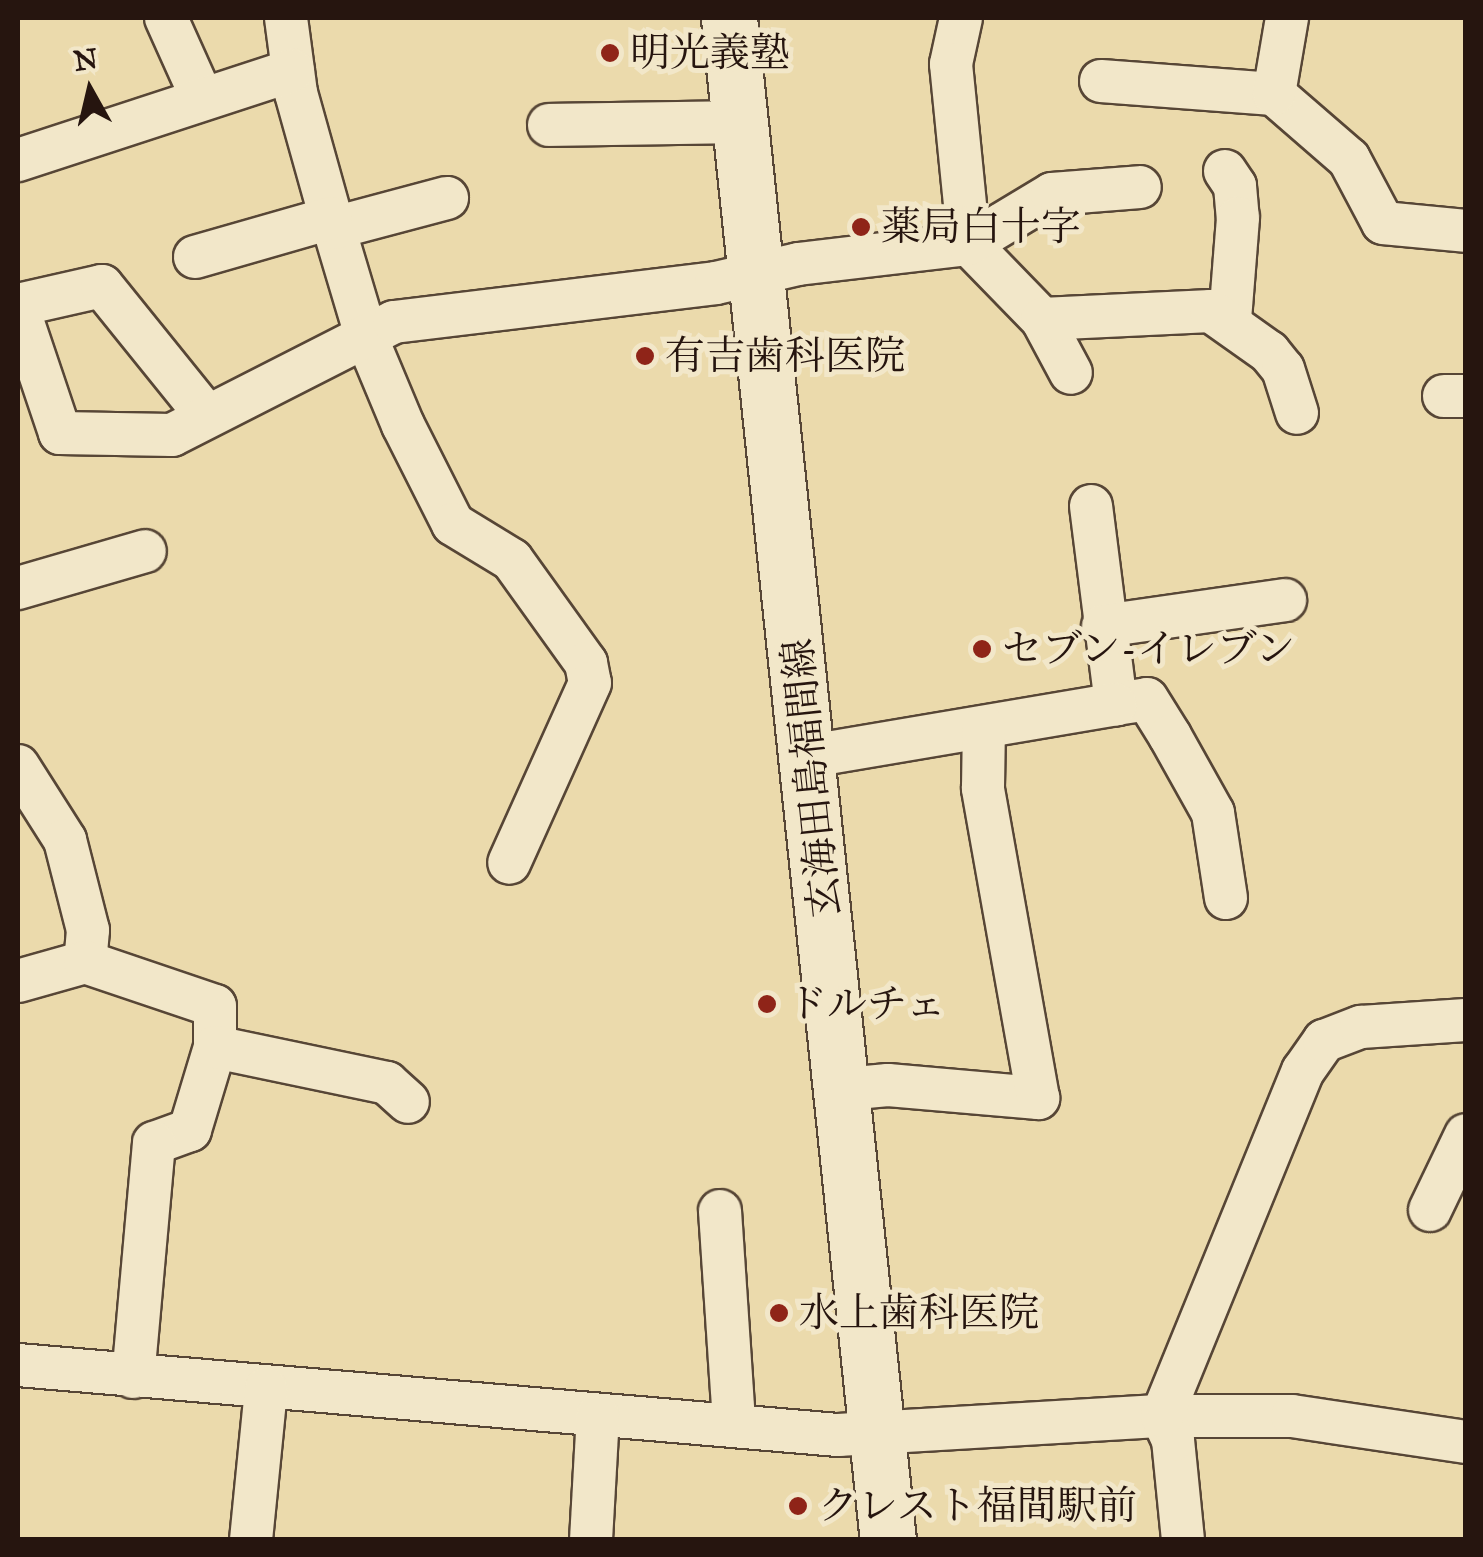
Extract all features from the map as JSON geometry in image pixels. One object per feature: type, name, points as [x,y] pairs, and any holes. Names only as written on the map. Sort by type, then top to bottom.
[{"type":"main road","name":"玄海田島福間線","points":[[728,18],[846,1089],[888,1540]]},
{"type":"street","points":[[166,18],[202,98]]},
{"type":"street","points":[[286,18],[293,70],[366,339],[453,524],[512,560],[586,662],[590,683],[509,863]]},
{"type":"street","points":[[960,18],[951,64],[969,244],[1042,319],[1072,373]]},
{"type":"street","points":[[1274,94],[1287,18]]},
{"type":"street","points":[[18,160],[293,70]]},
{"type":"street","points":[[1101,81],[1274,94],[1349,159],[1383,223],[1466,230]]},
{"type":"street","points":[[549,124],[740,122]]},
{"type":"street","points":[[1225,170],[1235,186],[1238,218],[1230,320]]},
{"type":"street","points":[[207,416],[102,286],[18,306],[60,433],[172,435],[394,322],[756,275],[798,264],[969,244],[1052,194],[1140,187]]},
{"type":"street","points":[[195,258],[447,198]]},
{"type":"street","points":[[1042,319],[1190,309],[1230,320],[1283,369],[1297,414]]},
{"type":"street","points":[[1090,506],[1116,704]]},
{"type":"street","points":[[18,588],[145,551]]},
{"type":"street","points":[[1104,626],[1285,600]]},
{"type":"street","points":[[810,756],[1147,699],[1213,813],[1226,898]]},
{"type":"street","points":[[846,1089],[888,1085],[1038,1098],[984,788],[984,727]]},
{"type":"street","points":[[18,766],[65,840],[88,930],[85,962]]},
{"type":"street","points":[[18,981],[85,962],[215,1006],[216,1047],[190,1130],[154,1143],[133,1378]]},
{"type":"street","points":[[1183,1540],[1172,1440],[1162,1416],[1302,1071],[1324,1041],[1362,1027],[1466,1020]]},
{"type":"street","points":[[216,1047],[386,1084],[408,1102]]},
{"type":"street","points":[[1430,1210],[1466,1135]]},
{"type":"street","points":[[720,1210],[734,1424]]},
{"type":"street","points":[[18,1365],[266,1389],[878,1433],[1162,1416],[1292,1416],[1466,1442]]},
{"type":"street","points":[[251,1540],[266,1389]]},
{"type":"street","points":[[591,1540],[598,1415]]},
{"type":"place","name":"明光義塾","points":[[610,53]]},
{"type":"place","name":"薬局白十字","points":[[861,227]]},
{"type":"place","name":"有吉歯科医院","points":[[645,356]]},
{"type":"place","name":"セブン-イレブン","points":[[982,649]]},
{"type":"place","name":"ドルチェ","points":[[767,1004]]},
{"type":"place","name":"水上歯科医院","points":[[779,1313]]},
{"type":"place","name":"クレスト福間駅前","points":[[798,1506]]}]
